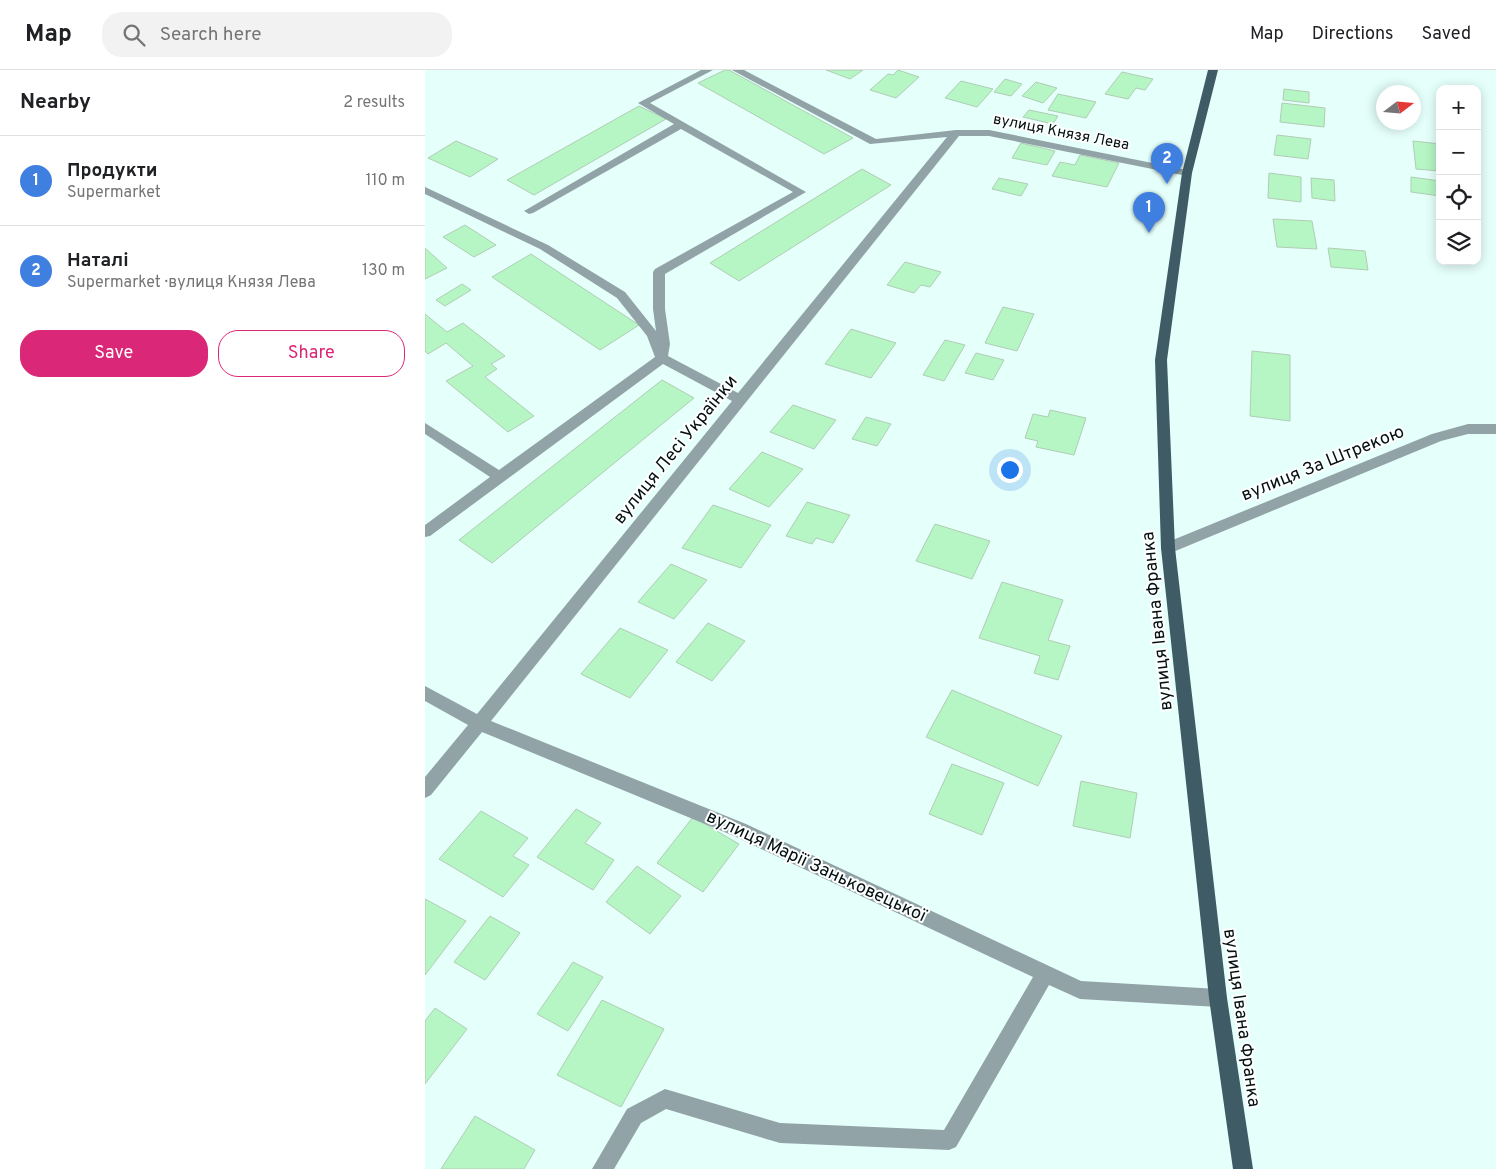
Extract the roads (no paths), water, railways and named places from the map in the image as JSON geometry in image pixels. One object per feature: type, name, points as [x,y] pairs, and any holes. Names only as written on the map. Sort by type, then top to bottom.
[{"type":"main road","name":"вулиця Івана Франка","points":[[1213,70],[1187,173],[1161,360],[1168,548],[1217,998],[1243,1169]]},
{"type":"street","points":[[425,532],[662,358],[664,331],[659,309],[659,272],[801,192],[643,103],[708,70]]},
{"type":"street","name":"вулиця Князя Лева","points":[[737,70],[874,142],[955,134],[989,133],[1187,173]]},
{"type":"street","points":[[529,211],[680,124]]},
{"type":"street","name":"вулиця Лесі Українки","points":[[425,790],[955,134]]},
{"type":"street","points":[[425,190],[544,247],[621,295],[653,335],[662,358],[740,400]]},
{"type":"street","points":[[425,428],[499,477]]},
{"type":"street","name":"вулиця За Штрекою","points":[[1168,548],[1437,437],[1468,429],[1496,429]]},
{"type":"street","name":"вулиця Марії Заньковецької","points":[[425,693],[478,723],[740,830],[1080,990],[1217,998]]},
{"type":"street","points":[[602,1169],[634,1116],[665,1099],[780,1133],[949,1140],[1045,974]]},
{"type":"place","name":"Наталi","points":[[1167,184]]},
{"type":"place","name":"Продукти","points":[[1149,233]]}]
